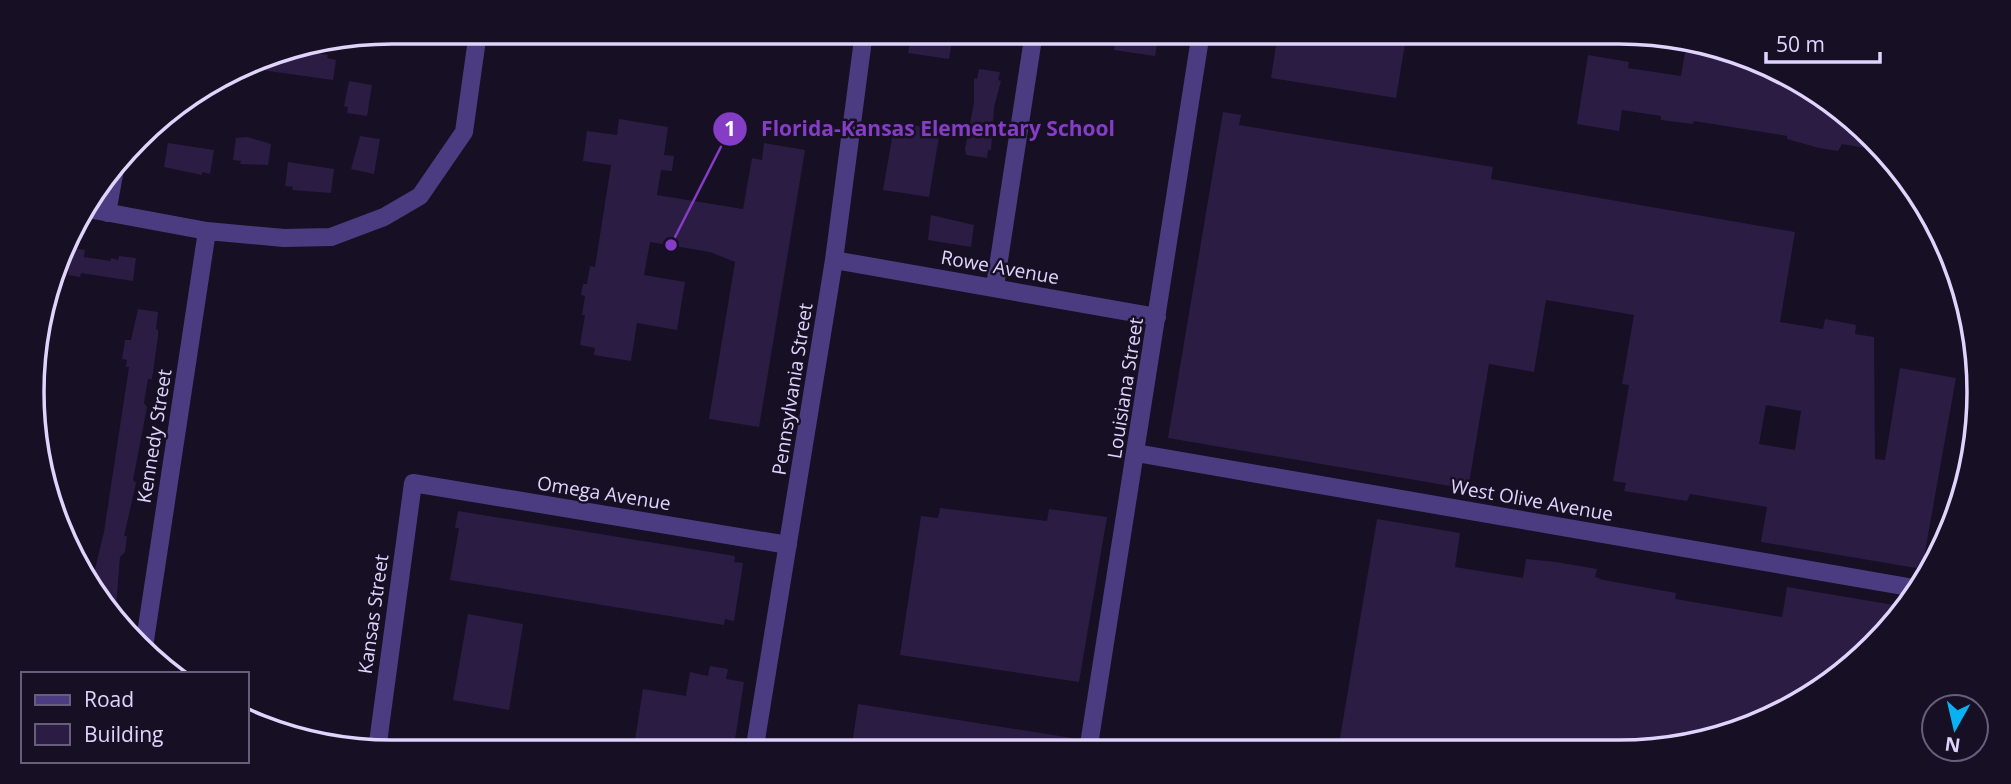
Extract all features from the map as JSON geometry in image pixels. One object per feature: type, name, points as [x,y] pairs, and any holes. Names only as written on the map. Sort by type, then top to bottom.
[{"type":"street","points":[[95,210],[207,231],[284,238],[331,237],[384,217],[420,196],[464,132],[476,44]]},
{"type":"street","name":"Pennsylvania Street","points":[[756,740],[834,260],[861,44]]},
{"type":"street","points":[[995,286],[1032,44]]},
{"type":"street","name":"Louisiana Street","points":[[1090,740],[1200,44]]},
{"type":"street","points":[[107,213],[112,185]]},
{"type":"street","name":"Kennedy Street","points":[[145,637],[207,231]]},
{"type":"street","name":"Rowe Avenue","points":[[834,260],[995,286],[1157,317]]},
{"type":"street","name":"West Olive Avenue","points":[[1136,453],[1908,587]]},
{"type":"street","name":"Omega Avenue","points":[[413,483],[788,545]]},
{"type":"street","name":"Kansas Street","points":[[377,740],[413,483]]},
{"type":"building","points":[[910,44],[952,44],[949,59],[908,53]]},
{"type":"building","points":[[1115,44],[1157,44],[1155,56],[1114,50]]},
{"type":"building","points":[[1276,44],[1405,44],[1396,98],[1271,78]]},
{"type":"building","points":[[1685,50],[1752,70],[1812,102],[1849,130],[1867,148],[1842,144],[1838,151],[1787,139],[1787,136],[1694,121],[1693,124],[1661,120],[1661,116],[1622,110],[1619,131],[1577,124],[1588,55],[1629,62],[1628,68],[1681,76]]},
{"type":"building","points":[[315,53],[336,60],[333,80],[259,70]]},
{"type":"building","points":[[979,69],[1000,72],[998,80],[1001,81],[994,107],[991,150],[988,150],[987,158],[966,155],[965,149],[974,103],[974,78],[977,79]]},
{"type":"building","points":[[349,81],[372,85],[367,116],[347,113],[348,107],[344,106]]},
{"type":"building","points":[[1223,112],[1241,115],[1239,125],[1493,167],[1491,179],[1795,232],[1780,322],[1823,329],[1825,319],[1856,325],[1855,334],[1874,337],[1875,459],[1885,460],[1900,368],[1956,378],[1923,561],[1919,569],[1761,542],[1767,507],[1690,494],[1687,501],[1624,491],[1626,483],[1613,481],[1629,385],[1622,384],[1634,315],[1546,300],[1534,372],[1489,364],[1468,489],[1168,438]],"holes":[[[1766,405],[1801,411],[1795,450],[1759,444]]]},
{"type":"building","points":[[619,119],[668,127],[664,155],[674,156],[672,171],[661,170],[657,195],[743,209],[752,158],[762,160],[764,143],[805,150],[759,427],[709,419],[735,262],[710,252],[650,242],[644,275],[685,282],[677,330],[637,323],[631,361],[594,355],[595,348],[580,345],[585,315],[582,315],[585,296],[581,295],[583,284],[587,284],[590,266],[595,267],[611,165],[583,161],[587,131],[617,135]]},
{"type":"building","points":[[895,121],[940,131],[929,197],[883,190]]},
{"type":"building","points":[[360,136],[380,139],[374,174],[351,169]]},
{"type":"building","points":[[247,137],[271,144],[268,165],[240,164],[241,161],[233,160],[236,138]]},
{"type":"building","points":[[168,143],[214,150],[210,174],[202,172],[202,175],[164,167]]},
{"type":"building","points":[[288,162],[334,169],[331,193],[292,190],[293,187],[285,186]]},
{"type":"building","points":[[931,215],[974,225],[971,247],[928,240]]},
{"type":"building","points":[[75,248],[85,250],[84,257],[111,261],[111,258],[118,260],[119,256],[136,258],[133,281],[81,273],[80,277],[68,275],[69,271],[66,271]]},
{"type":"building","points":[[138,309],[158,312],[158,336],[152,379],[148,379],[144,403],[147,407],[133,480],[136,483],[124,536],[127,536],[125,552],[120,557],[116,604],[92,569],[95,569],[104,532],[129,367],[126,367],[127,360],[122,359],[125,340],[131,340]]},
{"type":"building","points":[[940,508],[1047,521],[1049,509],[1107,517],[1079,682],[900,655],[921,516],[938,518]]},
{"type":"building","points":[[458,511],[735,556],[734,562],[743,563],[734,621],[725,619],[724,625],[450,580],[459,528],[455,528]]},
{"type":"building","points":[[1377,519],[1460,533],[1455,567],[1523,578],[1526,559],[1556,562],[1597,569],[1595,577],[1604,580],[1676,593],[1675,599],[1782,617],[1787,587],[1894,605],[1849,654],[1793,694],[1731,722],[1687,734],[1642,740],[1340,738]]},
{"type":"building","points":[[468,614],[523,624],[509,710],[453,700]]},
{"type":"building","points":[[710,666],[728,669],[726,679],[744,682],[735,740],[635,740],[643,689],[686,696],[690,672],[708,676]]},
{"type":"building","points":[[858,704],[1072,738],[1072,740],[853,740]]},
{"type":"place","name":"Florida-Kansas Elementary School","points":[[671,245]]}]
